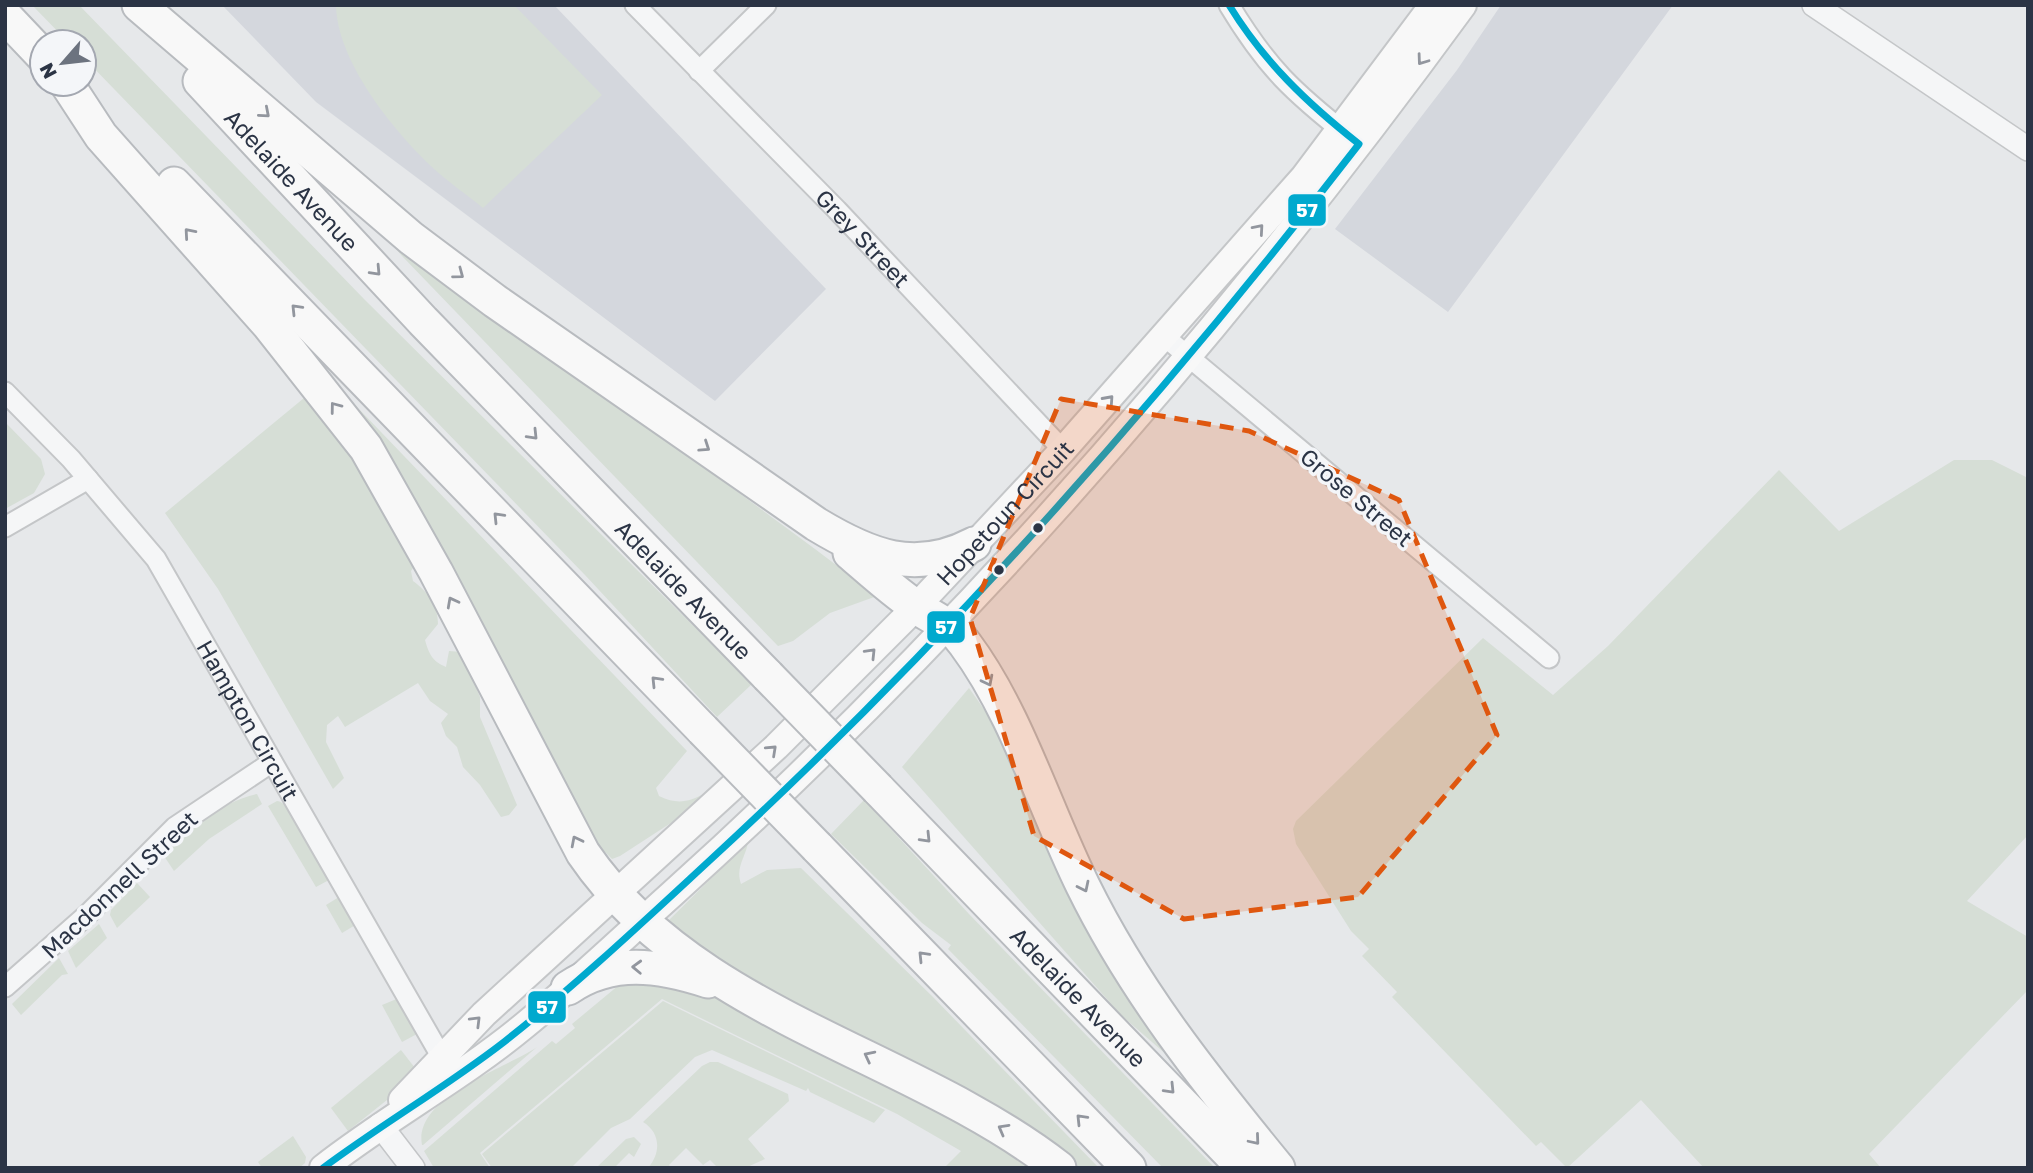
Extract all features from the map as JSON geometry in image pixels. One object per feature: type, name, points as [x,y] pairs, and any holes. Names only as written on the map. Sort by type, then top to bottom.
[{"type":"highway","name":"Adelaide Avenue","points":[[129,5],[423,321],[1244,1168]]},
{"type":"highway","points":[[139,5],[411,238],[495,301],[816,524],[916,607],[949,625],[965,643],[988,681],[1082,884],[1121,957],[1168,1029],[1278,1168]]},
{"type":"highway","points":[[5,16],[28,40]]},
{"type":"highway","points":[[76,98],[101,136],[269,325],[366,448],[436,572],[583,853],[617,895],[689,958],[750,997],[929,1088],[1026,1142],[1059,1168]]},
{"type":"highway","points":[[88,98],[113,121],[1129,1168]]},
{"type":"highway","points":[[816,524],[866,552],[896,559],[937,558],[974,544]]},
{"type":"highway","points":[[568,988],[603,970],[635,966],[679,972],[750,997]]},
{"type":"main road","name":"Hopetoun Circuit","points":[[449,1066],[524,1026],[568,988],[807,768],[949,625],[1190,358],[1350,137],[1433,5]]},
{"type":"main road","name":"Hopetoun Circuit","points":[[323,1168],[380,1125],[449,1066],[617,895],[826,699],[1063,450],[1304,177],[1350,137],[1463,5]]},
{"type":"main road","name":"Grey Street","points":[[1063,450],[1087,474]]},
{"type":"street","name":"Grey Street","points":[[635,5],[837,210],[1063,450]]},
{"type":"street","points":[[699,71],[766,5]]},
{"type":"street","points":[[1229,5],[1253,45],[1280,78],[1310,107],[1350,137]]},
{"type":"street","points":[[1824,8],[2028,149]]},
{"type":"street","name":"Grose Street","points":[[1165,337],[1549,658]]},
{"type":"street","name":"Hampton Circuit","points":[[5,392],[88,479],[156,559],[449,1066]]},
{"type":"street","points":[[5,527],[88,479]]},
{"type":"street","name":"Macdonnell Street","points":[[5,987],[88,914],[175,827],[272,762]]},
{"type":"street","points":[[380,1125],[413,1168]]},
{"type":"highlighted area","points":[[1061,399],[1249,431],[1399,500],[1497,735],[1358,897],[1184,919],[1034,836],[970,618]]},
{"type":"shaded area","points":[[32,5],[79,5],[365,300],[752,684],[717,717],[585,575],[98,72],[98,28],[54,28]]},
{"type":"shaded area","points":[[222,5],[554,5],[826,289],[715,401],[316,102]]},
{"type":"shaded area","points":[[336,5],[514,5],[602,95],[483,208],[432,167],[384,114],[356,71],[346,49]]},
{"type":"shaded area","points":[[1501,5],[1673,5],[1448,312],[1335,229],[1457,70]]},
{"type":"shaded area","points":[[376,225],[877,596],[830,613],[793,641],[778,646],[402,256]]},
{"type":"shaded area","points":[[334,383],[687,751],[656,788],[659,796],[677,801],[706,793],[708,795],[620,856],[612,859],[604,851],[600,853]]},
{"type":"shaded area","points":[[309,397],[356,464],[413,568],[413,581],[428,594],[434,605],[438,624],[425,640],[434,660],[446,667],[449,651],[461,652],[480,697],[480,717],[517,805],[509,815],[501,817],[480,785],[463,767],[457,747],[446,736],[441,723],[448,714],[430,701],[418,683],[345,727],[338,716],[327,725],[326,742],[344,778],[333,789],[218,589],[165,513],[304,398]]},
{"type":"shaded area","points":[[5,422],[41,459],[45,474],[34,493],[5,509]]},
{"type":"shaded area","points":[[1954,460],[1992,460],[2028,478],[2028,835],[1967,901],[2028,937],[2028,990],[1869,1154],[1881,1168],[1704,1168],[1641,1100],[1567,1168],[1541,1142],[1536,1146],[1392,997],[1397,992],[1362,956],[1369,949],[1351,931],[1296,844],[1293,829],[1296,821],[1483,638],[1553,695],[1608,646],[1779,470],[1839,531]]},
{"type":"shaded area","points":[[969,688],[1005,739],[1199,1083],[1121,1015],[902,767]]},
{"type":"shaded area","points":[[257,794],[262,804],[209,839],[174,871],[164,856],[184,836],[218,810]]},
{"type":"shaded area","points":[[864,800],[969,914],[1215,1168],[1163,1168],[948,949],[951,945],[922,923],[831,834]]},
{"type":"shaded area","points":[[277,801],[291,811],[329,880],[316,887],[268,806]]},
{"type":"shaded area","points":[[748,842],[740,867],[741,884],[767,870],[801,868],[933,997],[1099,1168],[1080,1168],[983,1106],[772,997],[666,923]]},
{"type":"shaded area","points":[[137,883],[150,897],[117,928],[110,915],[111,910]]},
{"type":"shaded area","points":[[339,897],[357,924],[342,933],[326,905]]},
{"type":"shaded area","points":[[99,924],[107,938],[76,968],[68,951]]},
{"type":"shaded area","points":[[59,958],[68,974],[62,975],[21,1015],[12,1004]]},
{"type":"shaded area","points":[[625,980],[701,989],[937,1108],[1034,1168],[944,1168],[961,1151],[897,1114],[662,999],[480,1153],[490,1168],[434,1168],[424,1151],[552,1041],[556,1044],[575,1028],[572,1024]]},
{"type":"shaded area","points":[[399,998],[417,1034],[402,1042],[382,1005]]},
{"type":"shaded area","points":[[663,1001],[885,1110],[874,1123],[810,1092],[808,1088],[806,1091],[712,1050],[695,1057],[630,1119],[611,1128],[571,1168],[492,1168],[482,1154]]},
{"type":"shaded area","points":[[537,1047],[422,1145],[423,1128],[432,1113],[446,1099],[464,1086]]},
{"type":"shaded area","points":[[401,1050],[415,1068],[402,1088],[348,1131],[331,1108]]},
{"type":"shaded area","points":[[718,1062],[788,1094],[789,1101],[748,1139],[765,1159],[745,1168],[718,1168],[710,1160],[703,1165],[686,1148],[669,1165],[672,1168],[648,1168],[655,1156],[657,1143],[653,1132],[643,1122],[702,1066]]},
{"type":"shaded area","points":[[293,1136],[306,1157],[305,1163],[299,1168],[262,1168],[258,1162]]},
{"type":"shaded area","points":[[634,1137],[641,1144],[634,1157],[629,1153],[614,1168],[596,1168],[626,1139]]},
{"type":"transit line","name":"57","points":[[323,1168],[504,1042],[582,977],[708,862],[883,693],[967,606],[1129,426],[1359,144],[1322,113],[1272,63],[1229,5]]}]
